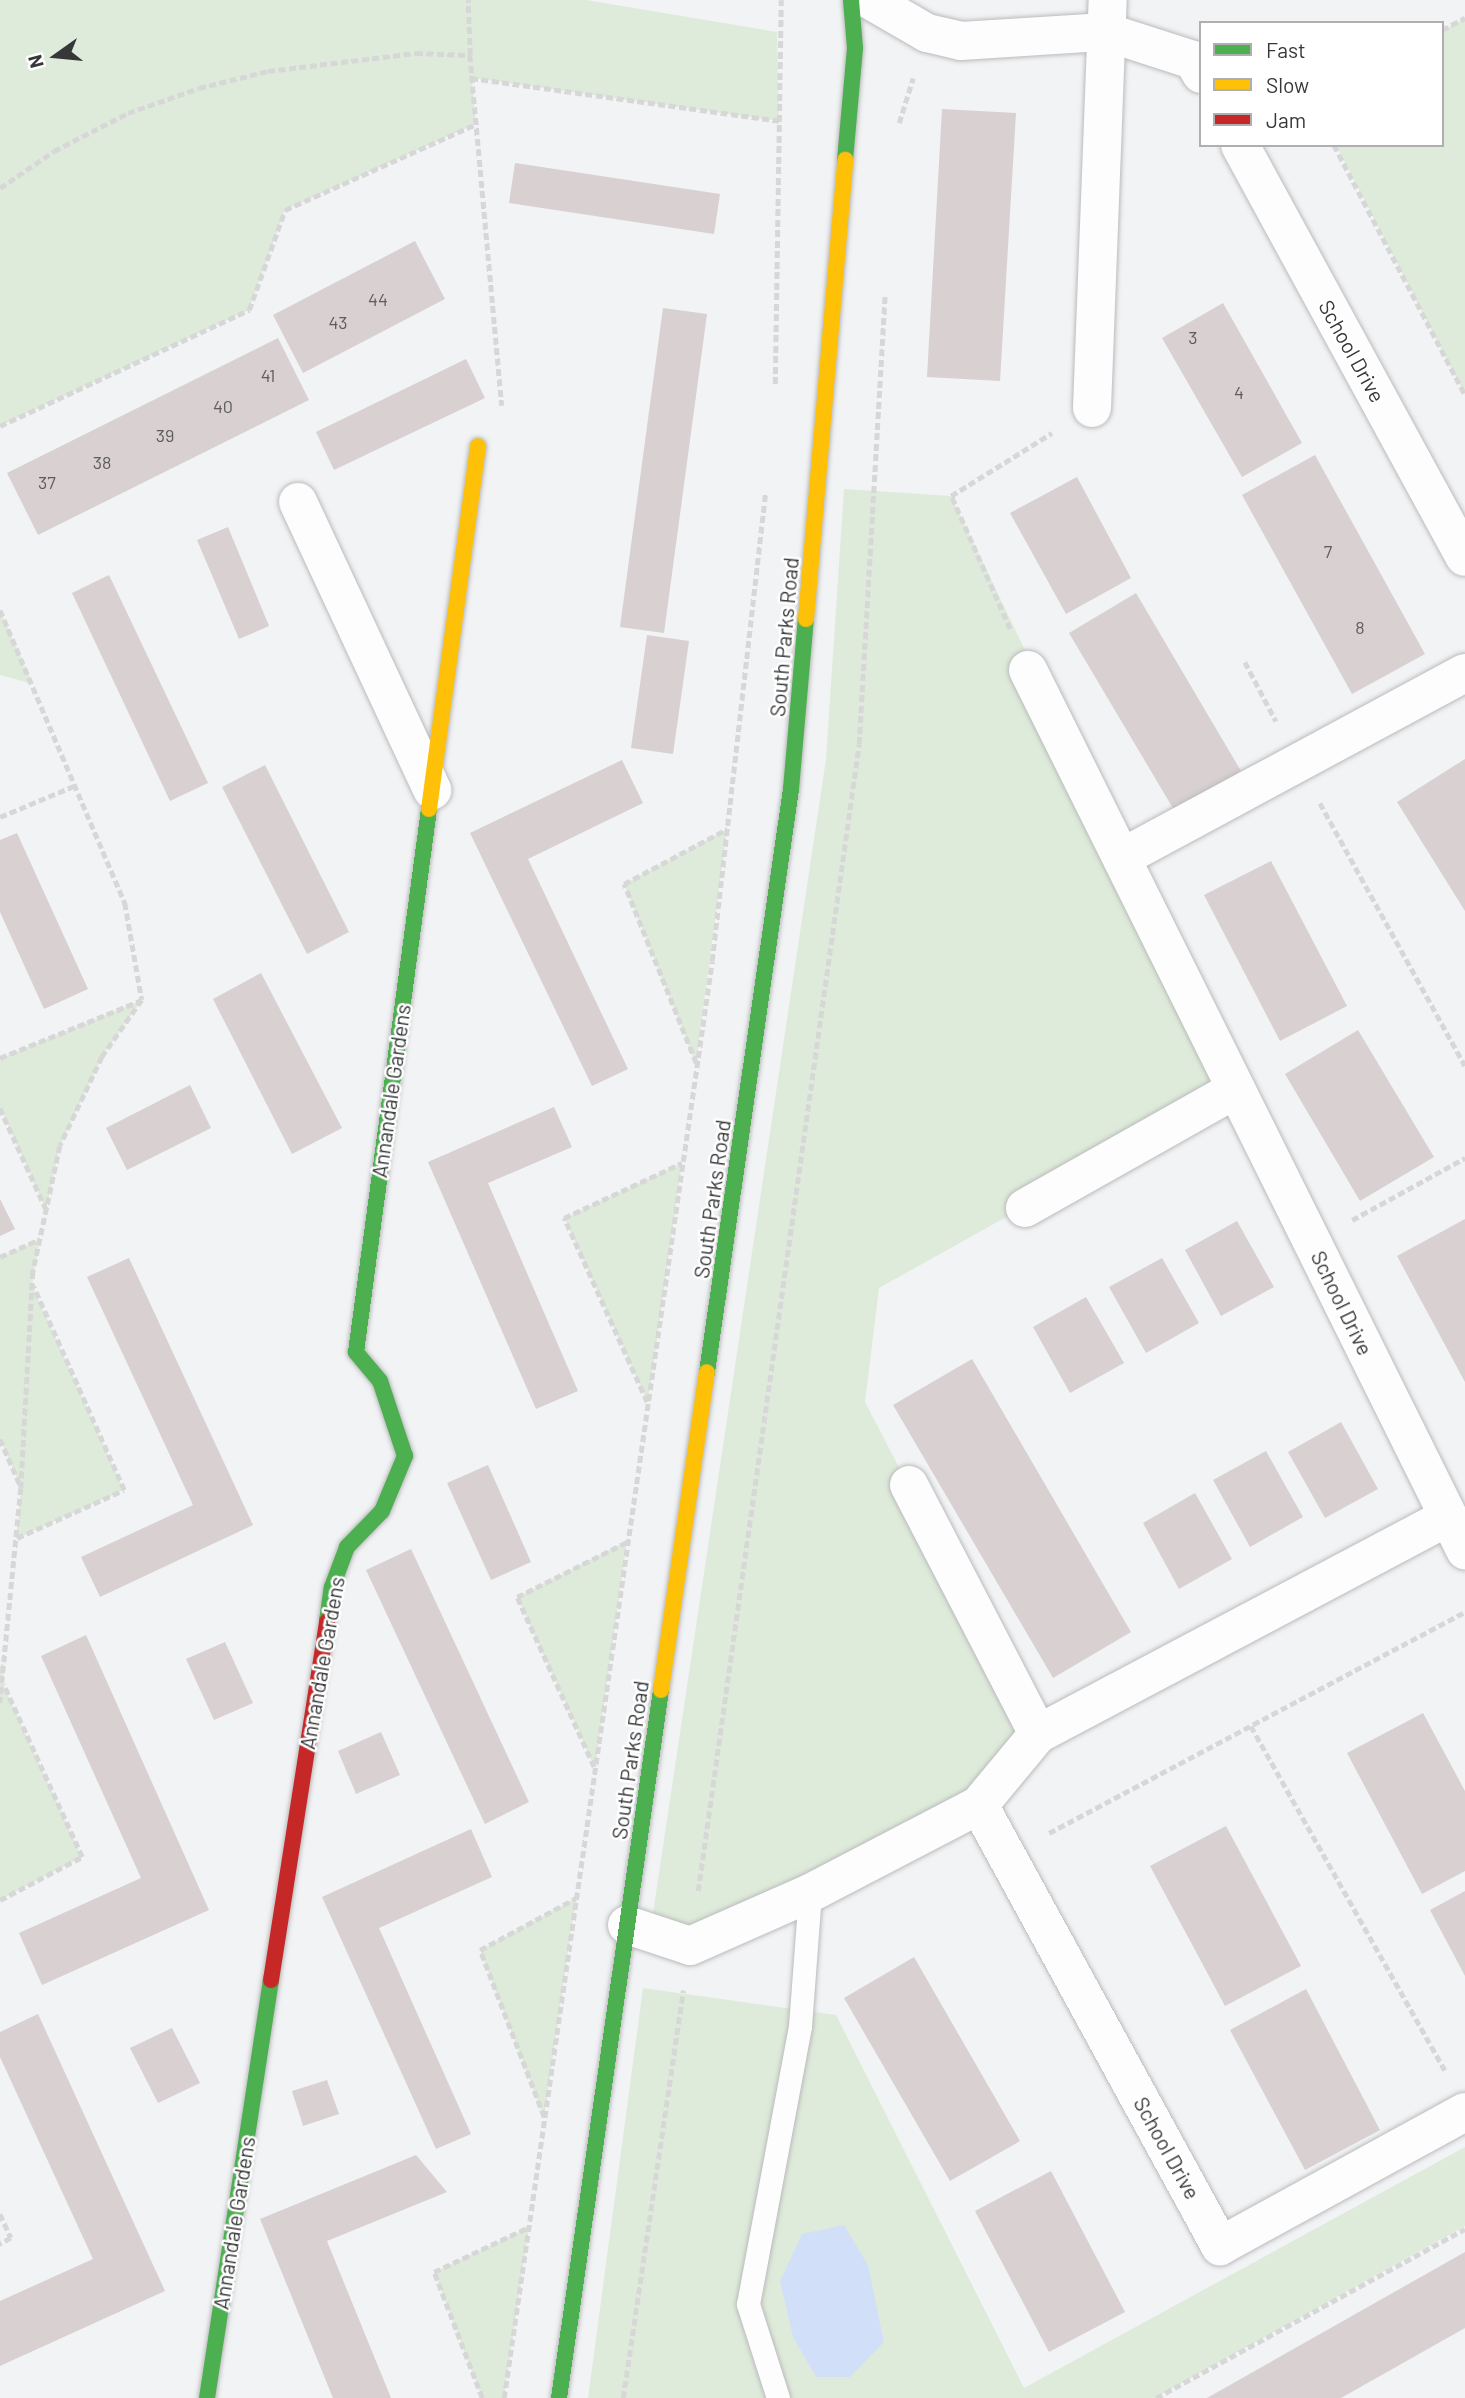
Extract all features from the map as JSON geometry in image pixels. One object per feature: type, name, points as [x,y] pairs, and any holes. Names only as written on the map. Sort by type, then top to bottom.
[{"type":"street","name":"South Parks Road","points":[[559,2398],[791,789],[855,48],[851,0]]},
{"type":"street","points":[[870,0],[927,33],[961,41],[1107,16],[1194,60],[1199,70]]},
{"type":"street","points":[[1091,408],[1107,16]]},
{"type":"street","name":"School Drive","points":[[1241,147],[1465,557]]},
{"type":"street","name":"Annandale Gardens","points":[[207,2398],[332,1587],[347,1547],[382,1511],[405,1456],[380,1381],[356,1352],[478,446]]},
{"type":"street","points":[[298,502],[432,790]]},
{"type":"street","name":"School Drive","points":[[690,1946],[810,1893],[979,1805],[1038,1734],[1456,1533],[1028,670]]},
{"type":"street","points":[[1123,857],[1465,673]]},
{"type":"street","points":[[1026,1208],[1236,1089]]},
{"type":"street","points":[[909,1485],[1038,1734]]},
{"type":"street","name":"School Drive","points":[[979,1805],[1220,2246],[1458,2097]]},
{"type":"street","points":[[627,1925],[690,1946]]},
{"type":"lane","points":[[778,2398],[748,2304],[800,2026],[810,1893]]},
{"type":"path","points":[[468,0],[471,78],[502,406],[478,446]]},
{"type":"path","points":[[774,395],[781,0]]},
{"type":"path","points":[[1444,29],[1465,18]]},
{"type":"path","points":[[894,138],[927,33]]},
{"type":"path","points":[[0,188],[54,151],[103,126],[199,88],[268,71],[416,53],[470,55]]},
{"type":"path","points":[[471,78],[779,121]]},
{"type":"path","points":[[0,426],[249,310],[285,210],[476,124]]},
{"type":"path","points":[[1335,147],[1465,394]]},
{"type":"path","points":[[623,2398],[690,1946],[859,744],[886,286]]},
{"type":"path","points":[[1028,670],[951,496],[1091,408]]},
{"type":"path","points":[[504,2398],[696,1063],[727,829],[766,488]]},
{"type":"path","points":[[0,610],[125,903],[142,1000],[102,1057],[60,1146],[40,1239],[32,1285],[21,1488],[0,1703]]},
{"type":"path","points":[[1245,662],[1297,762],[1465,1066]]},
{"type":"path","points":[[0,817],[76,785]]},
{"type":"path","points":[[696,1063],[624,884],[727,829]]},
{"type":"path","points":[[0,1058],[142,1000]]},
{"type":"path","points":[[0,1108],[46,1210]]},
{"type":"path","points":[[1311,1242],[1465,1158]]},
{"type":"path","points":[[648,1402],[564,1218],[682,1163]]},
{"type":"path","points":[[0,1257],[40,1239]]},
{"type":"path","points":[[16,1539],[124,1490],[32,1285]]},
{"type":"path","points":[[0,1439],[21,1488]]},
{"type":"path","points":[[595,1768],[517,1597],[627,1541]]},
{"type":"path","points":[[1007,1855],[1465,1612]]},
{"type":"path","points":[[0,1900],[82,1857],[2,1682]]},
{"type":"path","points":[[1251,1726],[1458,2097]]},
{"type":"path","points":[[544,2118],[480,1950],[576,1898]]},
{"type":"path","points":[[0,2214],[11,2238],[0,2244]]},
{"type":"path","points":[[482,2398],[434,2272],[529,2227]]},
{"type":"path","points":[[1156,2398],[1465,2229]]},
{"type":"green space","points":[[0,0],[586,0],[777,32],[779,121],[472,78],[476,124],[285,210],[249,310],[0,426]]},
{"type":"green space","points":[[1465,18],[1465,395],[1337,147],[1444,147],[1444,29]]},
{"type":"green space","points":[[844,489],[951,496],[1236,1089],[879,1288],[865,1402],[1038,1734],[979,1805],[690,1946],[650,1933],[826,759]]},
{"type":"green space","points":[[0,610],[33,684],[0,675]]},
{"type":"green space","points":[[727,829],[696,1064],[624,884]]},
{"type":"green space","points":[[142,1000],[102,1057],[60,1146],[46,1210],[0,1108],[0,1058]]},
{"type":"green space","points":[[682,1163],[648,1403],[564,1218]]},
{"type":"green space","points":[[40,1239],[32,1285],[124,1490],[16,1539],[21,1488],[0,1439],[0,1257]]},
{"type":"green space","points":[[627,1541],[595,1768],[517,1597]]},
{"type":"green space","points":[[4,1663],[3,1684],[82,1857],[0,1900],[0,1665]]},
{"type":"green space","points":[[576,1898],[544,2118],[480,1950]]},
{"type":"green space","points":[[643,1988],[836,2015],[1024,2388],[1465,2147],[1465,2226],[1155,2398],[588,2398]]},
{"type":"green space","points":[[529,2227],[504,2398],[482,2398],[434,2272]]},
{"type":"water","points":[[844,2225],[868,2265],[884,2342],[850,2377],[816,2377],[793,2337],[780,2281],[802,2234]]},
{"type":"building","points":[[942,109],[1016,113],[1000,381],[927,377]]},
{"type":"building","points":[[515,163],[720,194],[714,234],[509,203]]},
{"type":"building","points":[[415,241],[445,299],[303,373],[273,315]]},
{"type":"building","points":[[1223,303],[1302,443],[1242,477],[1162,338]]},
{"type":"building","points":[[663,308],[707,314],[664,633],[620,627]]},
{"type":"building","points":[[278,338],[309,400],[38,535],[7,473]]},
{"type":"building","points":[[466,359],[485,398],[334,470],[316,432]]},
{"type":"building","points":[[1315,455],[1425,654],[1352,694],[1242,495]]},
{"type":"building","points":[[1077,477],[1131,578],[1066,614],[1010,513]]},
{"type":"building","points":[[228,527],[269,626],[239,639],[197,540]]},
{"type":"building","points":[[109,575],[208,783],[170,801],[72,593]]},
{"type":"building","points":[[1136,593],[1241,771],[1174,810],[1069,633]]},
{"type":"building","points":[[647,635],[689,641],[673,754],[631,748]]},
{"type":"building","points":[[1465,759],[1465,911],[1397,802]]},
{"type":"building","points":[[622,760],[643,803],[528,859],[628,1069],[592,1086],[470,833]]},
{"type":"building","points":[[265,765],[349,932],[307,954],[222,787]]},
{"type":"building","points":[[17,833],[88,989],[44,1009],[0,912],[0,840]]},
{"type":"building","points":[[1271,861],[1347,1006],[1280,1041],[1204,895]]},
{"type":"building","points":[[261,973],[342,1128],[292,1154],[213,999]]},
{"type":"building","points":[[1358,1030],[1434,1157],[1360,1201],[1285,1074]]},
{"type":"building","points":[[190,1085],[211,1128],[127,1170],[106,1128]]},
{"type":"building","points":[[554,1107],[572,1147],[488,1183],[578,1391],[536,1409],[428,1162]]},
{"type":"building","points":[[0,1199],[15,1229],[0,1236]]},
{"type":"building","points":[[1465,1219],[1465,1382],[1397,1256]]},
{"type":"building","points":[[1237,1221],[1274,1287],[1221,1316],[1185,1250]]},
{"type":"building","points":[[129,1258],[253,1525],[100,1597],[81,1557],[193,1505],[87,1277]]},
{"type":"building","points":[[1162,1258],[1199,1323],[1146,1353],[1109,1287]]},
{"type":"building","points":[[1086,1297],[1124,1363],[1070,1393],[1033,1327]]},
{"type":"building","points":[[972,1359],[1131,1632],[1053,1678],[893,1405]]},
{"type":"building","points":[[1341,1422],[1378,1489],[1325,1518],[1288,1452]]},
{"type":"building","points":[[1266,1451],[1303,1517],[1250,1547],[1213,1480]]},
{"type":"building","points":[[488,1465],[531,1562],[491,1580],[447,1483]]},
{"type":"building","points":[[1195,1493],[1232,1559],[1179,1589],[1143,1523]]},
{"type":"building","points":[[411,1549],[529,1802],[485,1824],[366,1570]]},
{"type":"building","points":[[86,1635],[209,1910],[42,1985],[19,1933],[141,1878],[41,1656]]},
{"type":"building","points":[[225,1642],[253,1703],[214,1720],[186,1659]]},
{"type":"building","points":[[1423,1713],[1465,1791],[1465,1871],[1422,1894],[1347,1753]]},
{"type":"building","points":[[381,1732],[400,1775],[356,1794],[338,1751]]},
{"type":"building","points":[[1226,1826],[1301,1966],[1225,2006],[1150,1866]]},
{"type":"building","points":[[471,1829],[492,1877],[379,1928],[471,2134],[436,2149],[322,1897]]},
{"type":"building","points":[[1465,1891],[1465,1976],[1430,1910]]},
{"type":"building","points":[[914,1957],[1020,2141],[950,2181],[844,1998]]},
{"type":"building","points":[[1306,1989],[1380,2130],[1305,2170],[1230,2030]]},
{"type":"building","points":[[38,2014],[165,2291],[0,2366],[0,2301],[93,2259],[0,2057],[0,2032]]},
{"type":"building","points":[[172,2028],[200,2083],[158,2103],[130,2048]]},
{"type":"building","points":[[327,2080],[339,2114],[303,2126],[292,2091]]},
{"type":"building","points":[[416,2155],[447,2192],[327,2241],[391,2398],[333,2398],[260,2219]]},
{"type":"building","points":[[1051,2171],[1125,2312],[1049,2352],[975,2211]]},
{"type":"building","points":[[1465,2252],[1465,2328],[1341,2398],[1207,2398]]},
{"type":"traffic: fast","points":[[845,160],[855,48],[851,0]]},
{"type":"traffic: fast","points":[[707,1372],[791,789],[806,619]]},
{"type":"traffic: fast","points":[[327,1621],[332,1587],[347,1547],[382,1511],[405,1456],[380,1381],[356,1352],[429,809]]},
{"type":"traffic: fast","points":[[559,2398],[661,1690]]},
{"type":"traffic: fast","points":[[207,2398],[271,1980]]},
{"type":"traffic: slow","points":[[806,619],[845,160]]},
{"type":"traffic: slow","points":[[429,809],[478,446]]},
{"type":"traffic: slow","points":[[661,1690],[707,1372]]},
{"type":"traffic: jam","points":[[271,1980],[327,1621]]}]
